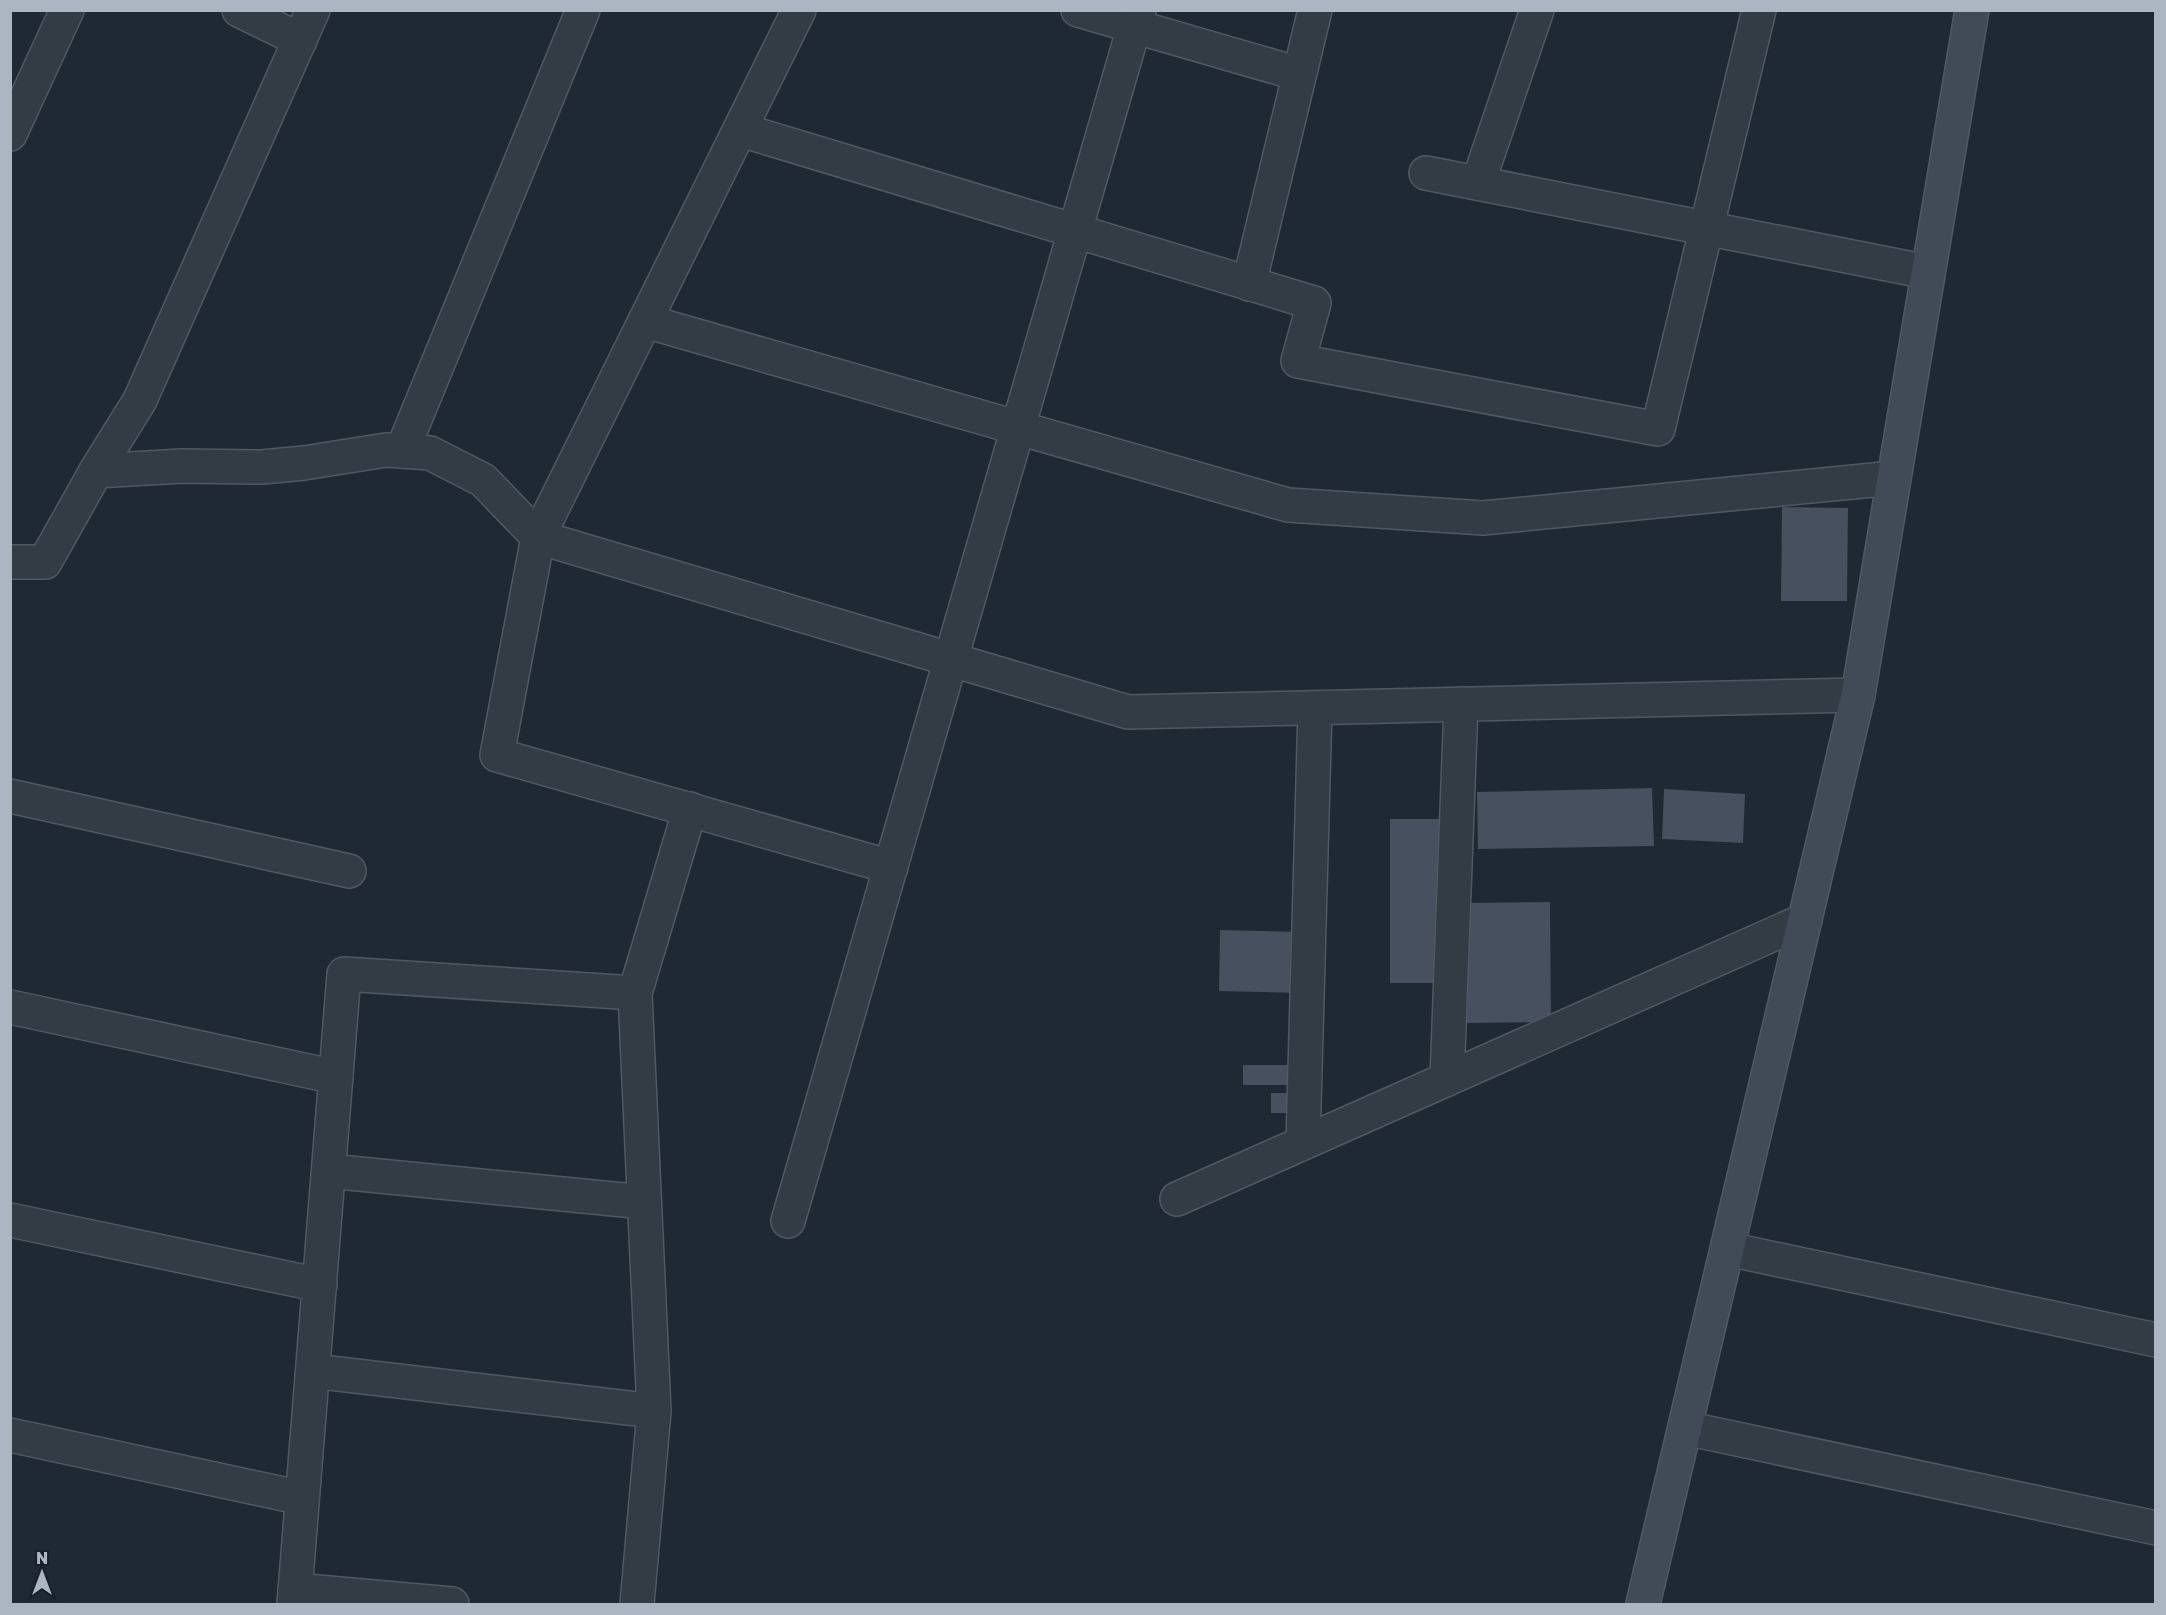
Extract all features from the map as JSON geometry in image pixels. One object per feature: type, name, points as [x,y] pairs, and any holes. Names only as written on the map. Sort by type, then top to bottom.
[{"type":"street","points":[[10,134],[67,10]]},
{"type":"street","points":[[239,10],[300,40]]},
{"type":"street","points":[[10,562],[45,562],[96,471],[140,400],[313,10]]},
{"type":"street","points":[[402,451],[583,10]]},
{"type":"street","points":[[799,10],[538,537],[496,755],[891,867]]},
{"type":"street","points":[[1078,10],[1137,19],[1299,74]]},
{"type":"street","points":[[1249,284],[1315,10]]},
{"type":"street","points":[[1478,183],[1537,10]]},
{"type":"street","points":[[741,129],[1314,303],[1298,362],[1658,429],[1759,10]]},
{"type":"street","points":[[1643,1605],[1858,695],[1972,10]]},
{"type":"street","points":[[788,1221],[1137,19]]},
{"type":"street","points":[[1426,173],[1928,272]]},
{"type":"street","points":[[645,321],[1288,505],[1483,518],[1894,478]]},
{"type":"street","points":[[96,471],[182,465],[262,467],[386,450],[430,453],[483,480],[538,537],[1128,712],[1858,695]]},
{"type":"street","points":[[1447,1079],[1461,704]]},
{"type":"street","points":[[1304,1142],[1315,708]]},
{"type":"street","points":[[10,796],[349,871]]},
{"type":"street","points":[[637,1605],[654,1411],[635,993],[690,810]]},
{"type":"street","points":[[1177,1199],[1805,920]]},
{"type":"street","points":[[452,1605],[295,1597],[344,974],[635,993]]},
{"type":"street","points":[[10,1007],[336,1077]]},
{"type":"street","points":[[329,1171],[644,1202]]},
{"type":"street","points":[[10,1220],[320,1285]]},
{"type":"street","points":[[1728,1249],[2156,1340]]},
{"type":"street","points":[[313,1371],[654,1411]]},
{"type":"street","points":[[1685,1428],[2156,1528]]},
{"type":"street","points":[[10,1435],[302,1498]]},
{"type":"building","points":[[1782,507],[1848,508],[1847,601],[1781,601]]},
{"type":"building","points":[[1652,788],[1654,846],[1478,849],[1477,792]]},
{"type":"building","points":[[1664,789],[1745,794],[1743,843],[1662,839]]},
{"type":"building","points":[[1390,819],[1447,819],[1447,983],[1390,983]]},
{"type":"building","points":[[1550,902],[1551,1022],[1467,1023],[1466,903]]},
{"type":"building","points":[[1220,930],[1301,932],[1300,993],[1219,991]]},
{"type":"building","points":[[1243,1065],[1289,1065],[1289,1085],[1243,1085]]},
{"type":"building","points":[[1271,1093],[1289,1093],[1289,1113],[1271,1113]]}]
